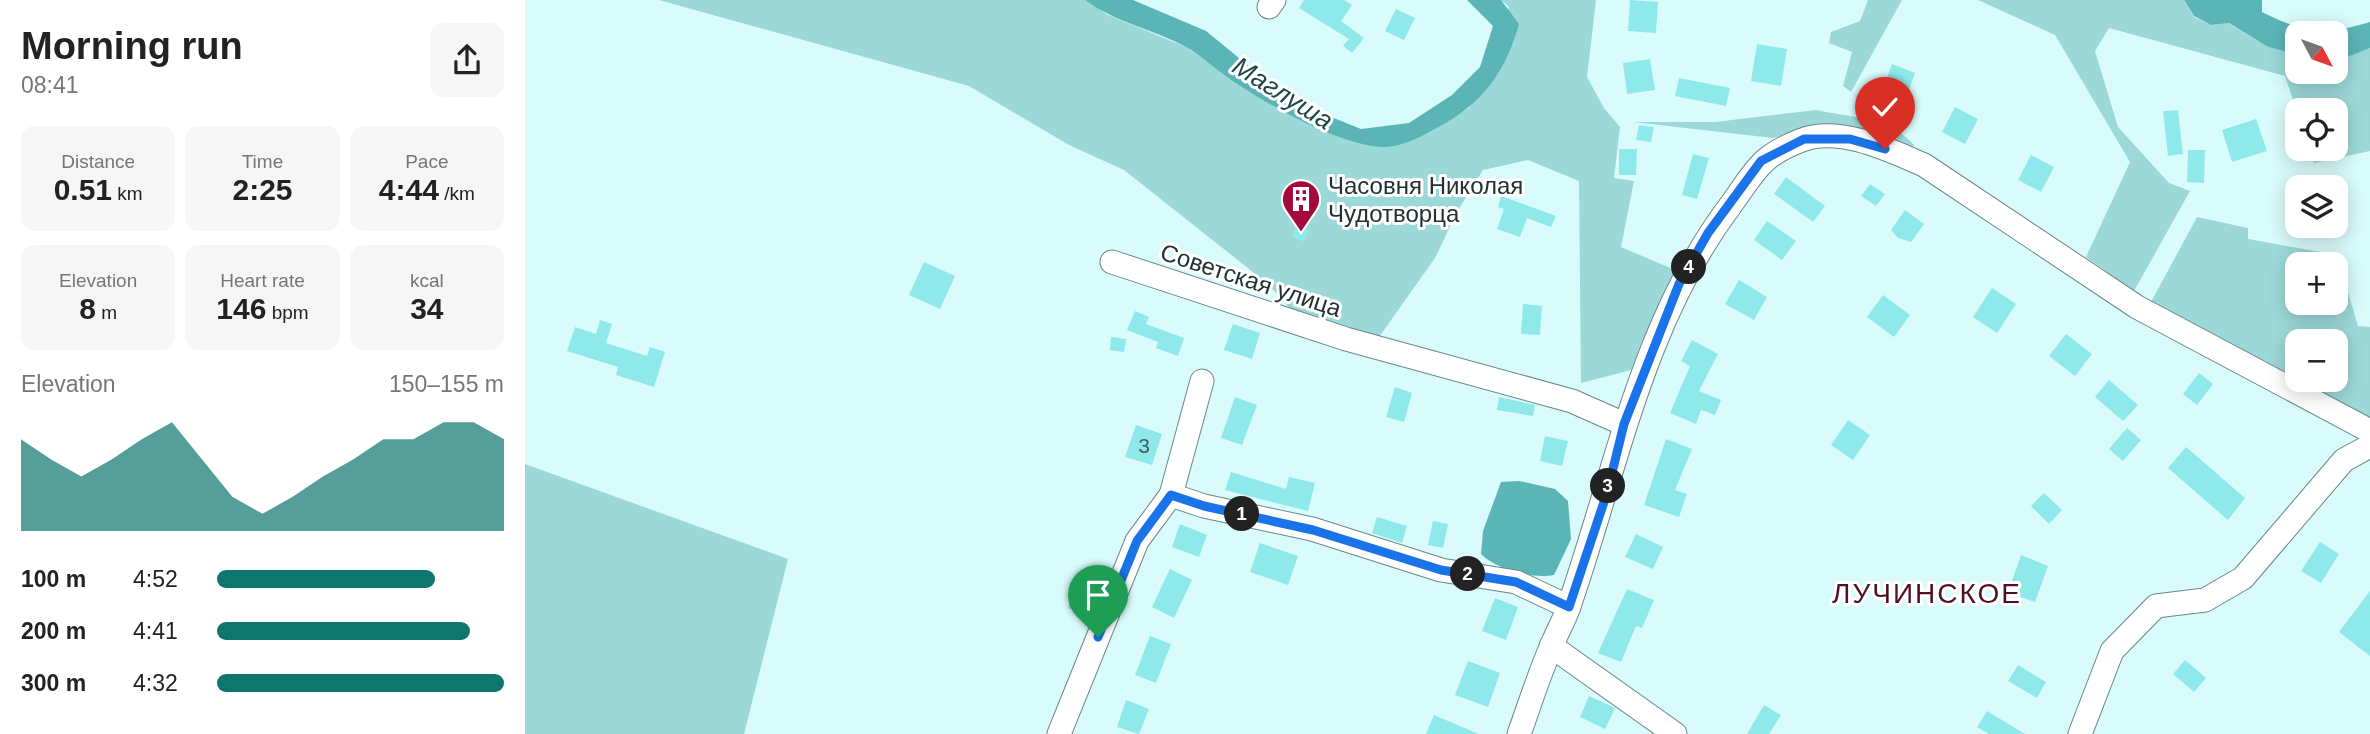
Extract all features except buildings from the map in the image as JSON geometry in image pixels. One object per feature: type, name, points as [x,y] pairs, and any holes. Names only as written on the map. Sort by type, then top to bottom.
[{"type":"street","points":[[1519,734],[1551,646],[1569,607],[1607,493],[1624,424],[1679,284],[1708,233],[1761,161],[1804,139],[1850,139],[1885,149],[1924,165],[2137,307],[2370,431]]},
{"type":"street","name":"Советская улица","points":[[1112,262],[1373,347],[1572,401],[1624,424]]},
{"type":"street","points":[[1059,734],[1137,541],[1171,495],[1202,381]]},
{"type":"street","points":[[2080,734],[2112,651],[2156,606],[2205,600],[2243,578],[2344,460],[2370,446]]},
{"type":"street","points":[[1171,495],[1204,506],[1313,530],[1441,570],[1516,582],[1569,607]]},
{"type":"street","points":[[1551,646],[1675,734]]},
{"type":"shaded area","points":[[659,0],[1085,0],[1108,15],[1186,47],[1277,108],[1386,147],[1430,132],[1469,108],[1509,7],[1501,0],[1596,0],[1587,77],[1604,108],[1620,127],[1614,178],[1634,181],[1621,247],[1675,270],[1635,369],[1581,383],[1579,181],[1528,160],[1483,170],[1457,212],[1435,258],[1372,347],[1305,325],[1268,284],[1124,170],[1069,145],[969,86]]},
{"type":"shaded area","points":[[1868,0],[1902,0],[1851,92],[1843,86],[1852,52],[1829,43],[1831,32],[1860,21]]},
{"type":"shaded area","points":[[1978,0],[2184,0],[2194,17],[2211,25],[2228,23],[2268,47],[2285,52],[2285,76],[2109,28],[2095,51],[2118,127],[2169,183],[2190,191],[2134,291],[2086,257],[2130,162],[2055,35]]},
{"type":"shaded area","points":[[2370,48],[2370,151],[2348,156],[2348,98],[2293,98],[2288,84],[2349,84],[2349,56]]},
{"type":"shaded area","points":[[1816,110],[1882,124],[1905,136],[1914,145],[1912,150],[1803,132],[1773,138],[1633,122],[1715,122]]},
{"type":"shaded area","points":[[2197,217],[2248,228],[2248,239],[2320,252],[2285,252],[2285,315],[2348,315],[2348,292],[2358,326],[2370,327],[2370,421],[2317,392],[2348,392],[2348,329],[2285,329],[2285,375],[2151,302]]},
{"type":"shaded area","points":[[525,464],[788,559],[744,734],[525,734]]},
{"type":"water","name":"Маглуша","points":[[1085,0],[1133,0],[1206,31],[1277,89],[1314,110],[1361,129],[1409,123],[1452,95],[1480,67],[1493,26],[1467,0],[1501,0],[1519,24],[1502,68],[1485,92],[1462,112],[1427,134],[1385,147],[1347,140],[1283,112],[1224,75],[1186,47],[1109,15]]},
{"type":"water","points":[[2184,0],[2262,0],[2262,12],[2285,22],[2285,52],[2268,47],[2229,23],[2211,25],[2194,16]]},
{"type":"water","points":[[2370,22],[2370,48],[2350,56],[2349,27]]},
{"type":"water","points":[[1519,481],[1555,489],[1568,501],[1571,539],[1554,575],[1536,576],[1516,572],[1496,565],[1481,554],[1483,531],[1501,482]]},
{"type":"place","name":"Часовня Николая Чудотворца","points":[[1301,233]]},
{"type":"district","name":"ЛУЧИНСКОЕ","points":[[1927,593]]},
{"type":"route","points":[[1098,637],[1137,541],[1171,495],[1204,506],[1313,530],[1441,570],[1516,582],[1569,607],[1607,493],[1624,424],[1679,284],[1708,233],[1761,161],[1804,139],[1850,139],[1885,149]]}]
